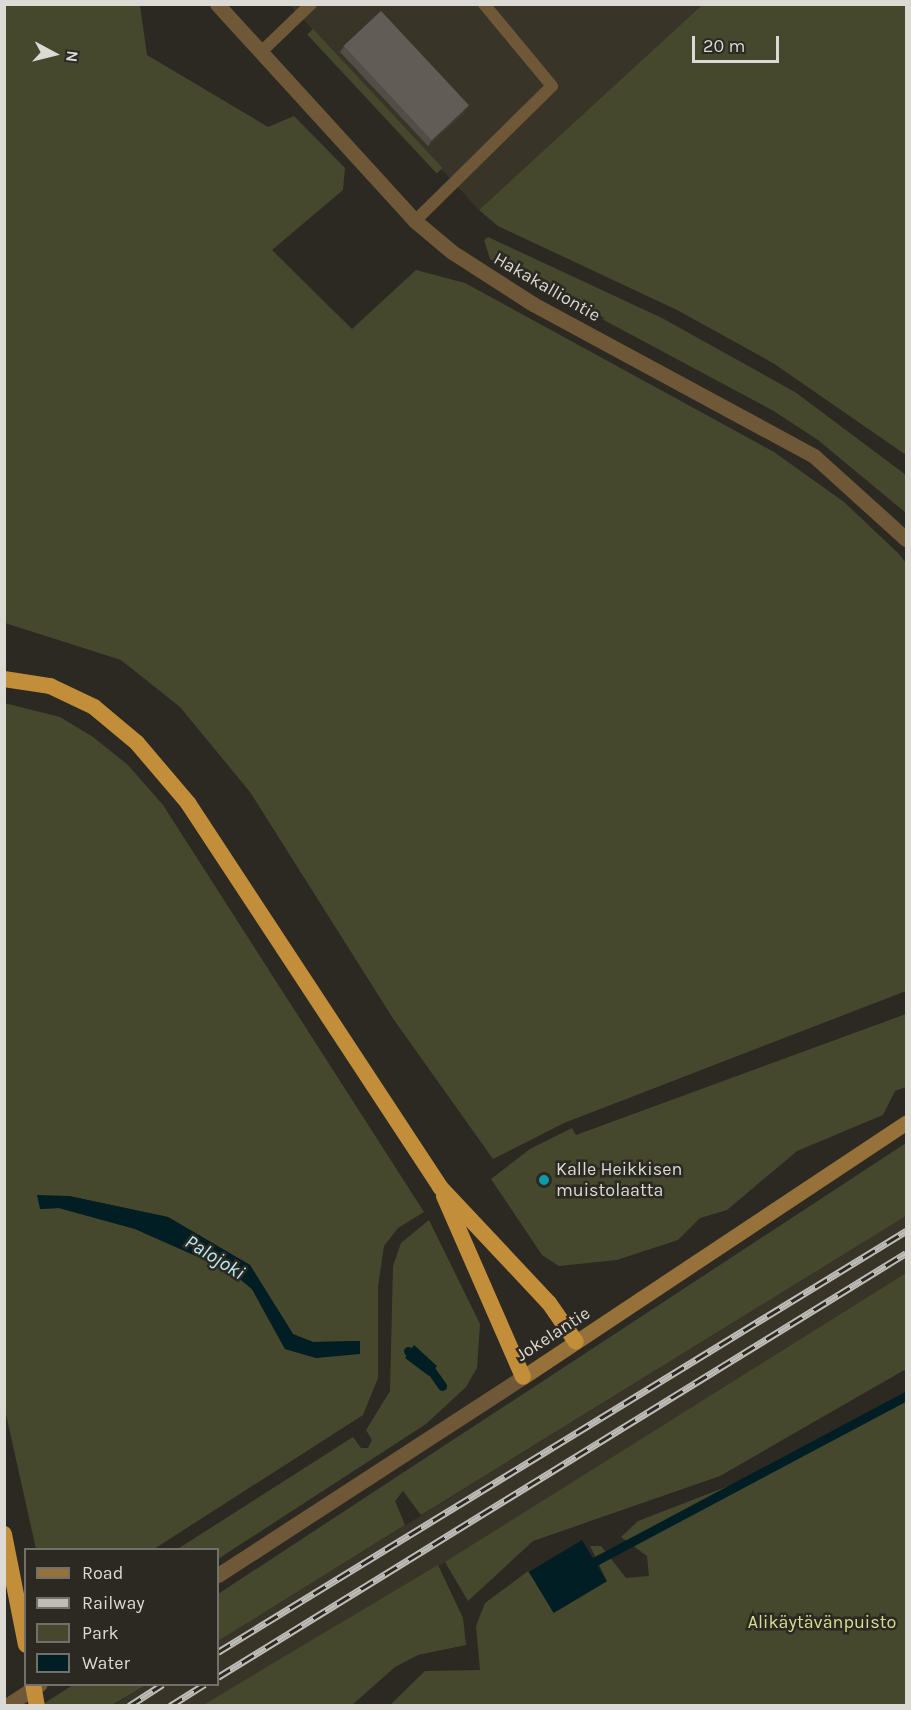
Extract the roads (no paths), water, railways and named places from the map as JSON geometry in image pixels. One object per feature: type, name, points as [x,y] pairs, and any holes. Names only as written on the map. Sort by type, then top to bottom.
[{"type":"highway","points":[[4,679],[50,686],[94,707],[137,743],[174,786],[441,1187],[549,1303],[576,1342]]},
{"type":"highway","points":[[441,1187],[523,1377]]},
{"type":"highway","points":[[6,1542],[24,1635]]},
{"type":"highway","points":[[33,1686],[37,1706]]},
{"type":"main road","name":"Jokelantie","points":[[523,1377],[906,1123]]},
{"type":"street","name":"Hakakalliontie","points":[[217,4],[416,221],[533,304],[813,456],[906,539]]},
{"type":"street","name":"Jokelantie","points":[[219,1574],[523,1377]]},
{"type":"street","points":[[6,1706],[37,1686]]},
{"type":"lane","points":[[261,52],[311,4]]},
{"type":"lane","points":[[416,221],[552,86],[484,4]]},
{"type":"water","name":"Palojoki","points":[[37,1195],[69,1196],[168,1217],[250,1265],[293,1334],[313,1342],[360,1341],[360,1354],[316,1358],[285,1349],[252,1289],[230,1271],[135,1229],[59,1208],[40,1209]]},
{"type":"water","points":[[414,1345],[437,1366],[429,1376],[405,1358]]},
{"type":"water","points":[[582,1540],[607,1581],[554,1613],[529,1572]]},
{"type":"waterway","points":[[408,1351],[426,1363],[442,1386]]},
{"type":"waterway","points":[[588,1565],[906,1396]]},
{"type":"railway","points":[[219,1651],[906,1231]]},
{"type":"railway","points":[[219,1676],[906,1253]]},
{"type":"railway","points":[[129,1706],[160,1686]]},
{"type":"railway","points":[[170,1706],[202,1686]]},
{"type":"place","name":"Kalle Heikkisen muistolaatta","points":[[544,1180]]},
{"type":"park label","name":"Alikäytävänpuisto","points":[[822,1622]]}]
